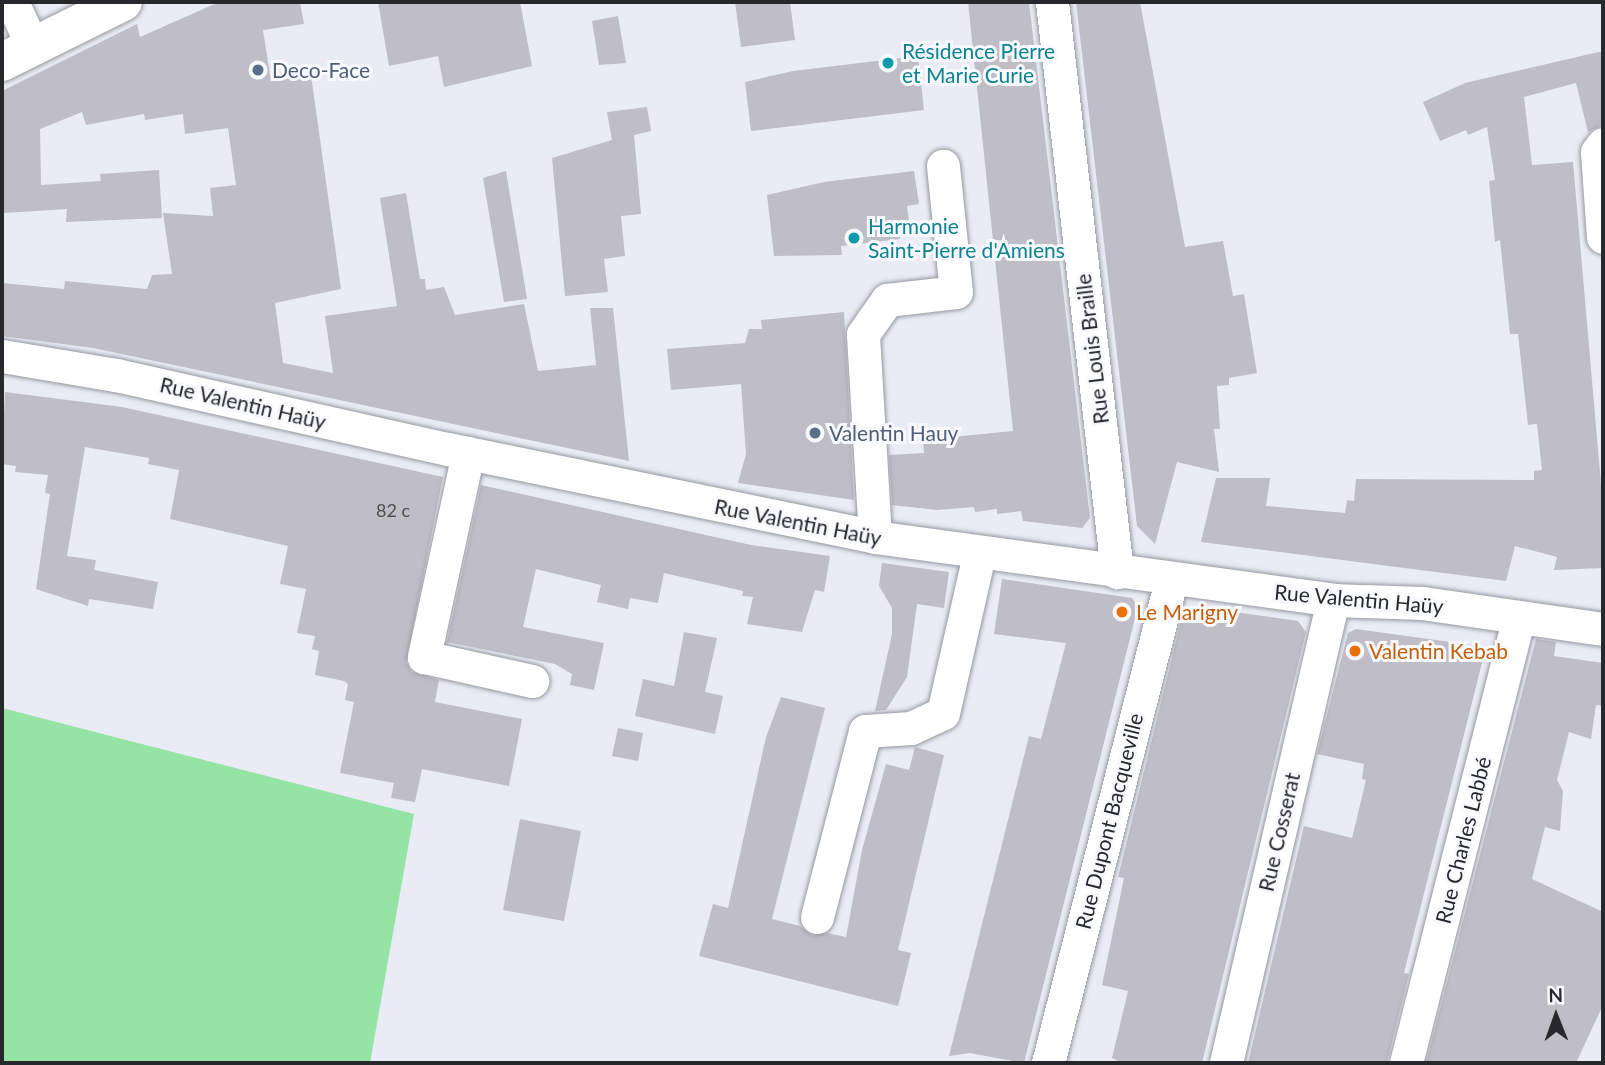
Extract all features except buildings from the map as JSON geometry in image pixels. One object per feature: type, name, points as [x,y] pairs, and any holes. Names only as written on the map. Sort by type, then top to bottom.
[{"type":"main road","points":[[17,54],[123,2]]},
{"type":"street","points":[[12,2],[17,54]]},
{"type":"street","name":"Rue Louis Braille","points":[[1052,2],[1117,572]]},
{"type":"street","points":[[1603,144],[1597,152],[1603,237]]},
{"type":"street","points":[[875,537],[863,334],[887,300],[956,292],[943,166]]},
{"type":"street","name":"Rue Valentin Haüy","points":[[2,356],[116,375],[468,453],[875,537],[979,554],[1333,600],[1422,603],[1603,629]]},
{"type":"street","points":[[468,453],[424,657],[532,681]]},
{"type":"street","points":[[817,917],[864,731],[911,728],[943,713],[979,554]]},
{"type":"street","name":"Rue Dupont Bacqueville","points":[[1048,1063],[1171,579]]},
{"type":"street","name":"Rue Cosserat","points":[[1226,1063],[1333,600]]},
{"type":"street","name":"Rue Charles Labbé","points":[[1406,1063],[1519,617]]},
{"type":"green space","points":[[2,708],[414,814],[370,1063],[2,1063]]},
{"type":"place","name":"Résidence Pierre et Marie Curie","points":[[888,63]]},
{"type":"place","name":"Deco-Face","points":[[258,70]]},
{"type":"place","name":"Harmonie Saint-Pierre d'Amiens","points":[[854,238]]},
{"type":"place","name":"Valentin Hauy","points":[[815,433]]},
{"type":"place","name":"Le Marigny","points":[[1122,612]]},
{"type":"place","name":"Valentin Kebab","points":[[1355,651]]}]
